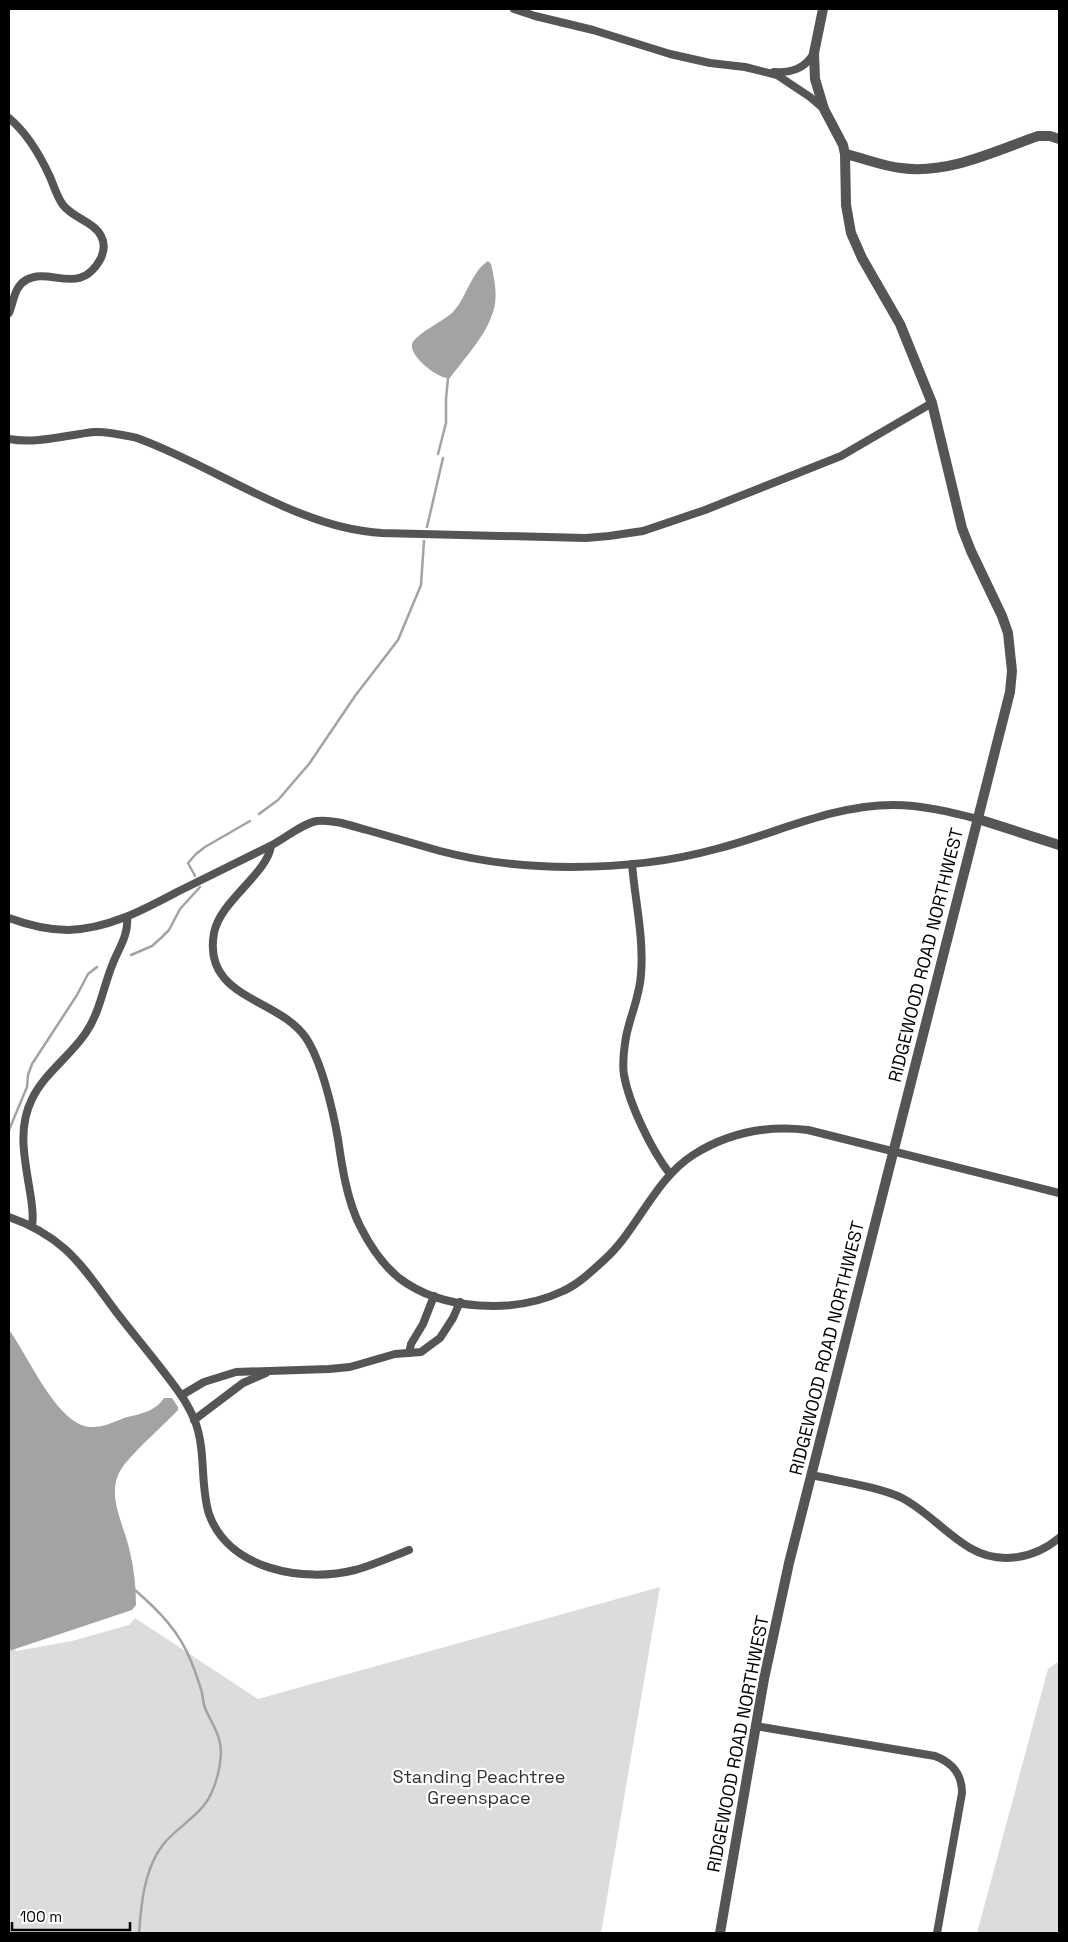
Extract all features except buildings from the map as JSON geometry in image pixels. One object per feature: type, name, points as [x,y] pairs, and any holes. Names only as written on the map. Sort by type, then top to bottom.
[{"type":"street","points":[[514,9],[593,30],[670,54],[710,63],[764,71],[785,79],[810,96],[824,109]]},
{"type":"street","name":"RIDGEWOOD ROAD NORTHWEST","points":[[720,1933],[755,1726],[789,1563],[1010,692],[1012,671],[1011,651],[1002,616],[971,552],[962,528],[932,403],[900,324],[862,258],[851,233],[846,205],[845,154],[843,145],[824,109],[815,79],[814,53],[823,9]]},
{"type":"street","points":[[764,71],[795,71],[806,63],[814,53]]},
{"type":"street","points":[[9,118],[33,144],[63,205],[75,217],[98,230],[104,246],[98,262],[82,276],[67,280],[40,276],[26,279],[15,292],[9,313]]},
{"type":"street","points":[[845,154],[885,166],[918,169],[943,167],[964,162],[1038,136],[1050,136],[1059,139]]},
{"type":"street","points":[[9,439],[31,440],[96,432],[114,433],[137,438],[292,509],[353,530],[391,533],[586,538],[643,531],[718,505],[841,456],[932,403]]},
{"type":"street","points":[[9,918],[45,928],[67,930],[106,924],[127,917],[271,846],[306,824],[325,821],[346,824],[443,851],[497,861],[567,867],[632,864],[673,859],[714,850],[807,821],[864,807],[892,805],[920,807],[978,819],[1059,844]]},
{"type":"street","points":[[271,846],[267,859],[231,902],[217,923],[213,946],[216,963],[221,975],[228,983],[247,997],[282,1015],[306,1039],[321,1070],[352,1206],[360,1225],[382,1260],[393,1272],[410,1285],[434,1296],[490,1306],[514,1305],[551,1296],[569,1288],[618,1247],[656,1191],[670,1174],[692,1155],[715,1142],[740,1133],[766,1128],[787,1127],[808,1130],[1059,1193]]},
{"type":"street","points":[[632,864],[640,929],[641,973],[639,991],[626,1037],[623,1059],[624,1074],[627,1088],[642,1125],[663,1165],[670,1174]]},
{"type":"street","points":[[32,1226],[33,1212],[22,1145],[26,1114],[39,1087],[79,1042],[91,1024],[100,1004],[112,964],[126,932],[127,917]]},
{"type":"street","points":[[9,1217],[32,1226],[55,1240],[75,1259],[182,1395],[194,1420],[202,1447],[205,1495],[210,1514],[223,1539],[244,1558],[258,1565],[273,1569],[319,1574],[355,1570],[409,1550]]},
{"type":"street","points":[[409,1353],[411,1344],[423,1324],[434,1296]]},
{"type":"street","points":[[182,1395],[204,1382],[225,1375],[248,1372],[266,1373],[350,1367],[395,1354],[421,1352],[440,1338],[453,1318],[460,1302]]},
{"type":"street","points":[[194,1420],[243,1383],[266,1373]]},
{"type":"street","points":[[812,1475],[900,1497],[918,1508],[970,1548],[988,1556],[1006,1558],[1029,1555],[1040,1551],[1059,1538]]},
{"type":"street","points":[[755,1726],[935,1756],[953,1766],[961,1779],[962,1793],[938,1933]]},
{"type":"green space","name":"Standing Peachtree Greenspace","points":[[660,1587],[601,1933],[9,1933],[9,1642],[16,1651],[72,1641],[129,1625],[135,1618],[258,1699]]},
{"type":"green space","points":[[1059,1661],[1059,1933],[977,1933],[1048,1669]]},
{"type":"shaded area","points":[[488,261],[491,264],[496,294],[492,314],[477,343],[450,378],[445,378],[433,372],[420,361],[412,345],[418,337],[453,312],[477,272]]},
{"type":"shaded area","points":[[9,1330],[55,1402],[66,1415],[78,1423],[99,1427],[141,1414],[156,1406],[164,1398],[172,1398],[178,1410],[124,1465],[118,1475],[115,1486],[117,1508],[133,1565],[136,1605],[132,1610],[9,1651]]},
{"type":"waterway","points":[[438,454],[446,423],[448,378]]},
{"type":"waterway","points":[[427,527],[443,458]]},
{"type":"waterway","points":[[259,814],[278,800],[309,764],[355,696],[398,640],[421,585],[424,541]]},
{"type":"waterway","points":[[195,876],[188,863],[196,854],[250,821]]},
{"type":"waterway","points":[[131,955],[152,946],[161,938],[169,930],[180,909],[200,887]]},
{"type":"waterway","points":[[9,1130],[27,1087],[28,1075],[32,1064],[77,995],[88,974],[97,967]]},
{"type":"waterway","points":[[135,1590],[168,1622],[181,1640],[191,1661],[205,1708],[218,1735],[221,1752],[220,1767],[211,1794],[201,1809],[162,1846],[151,1866],[142,1899],[139,1933]]}]
